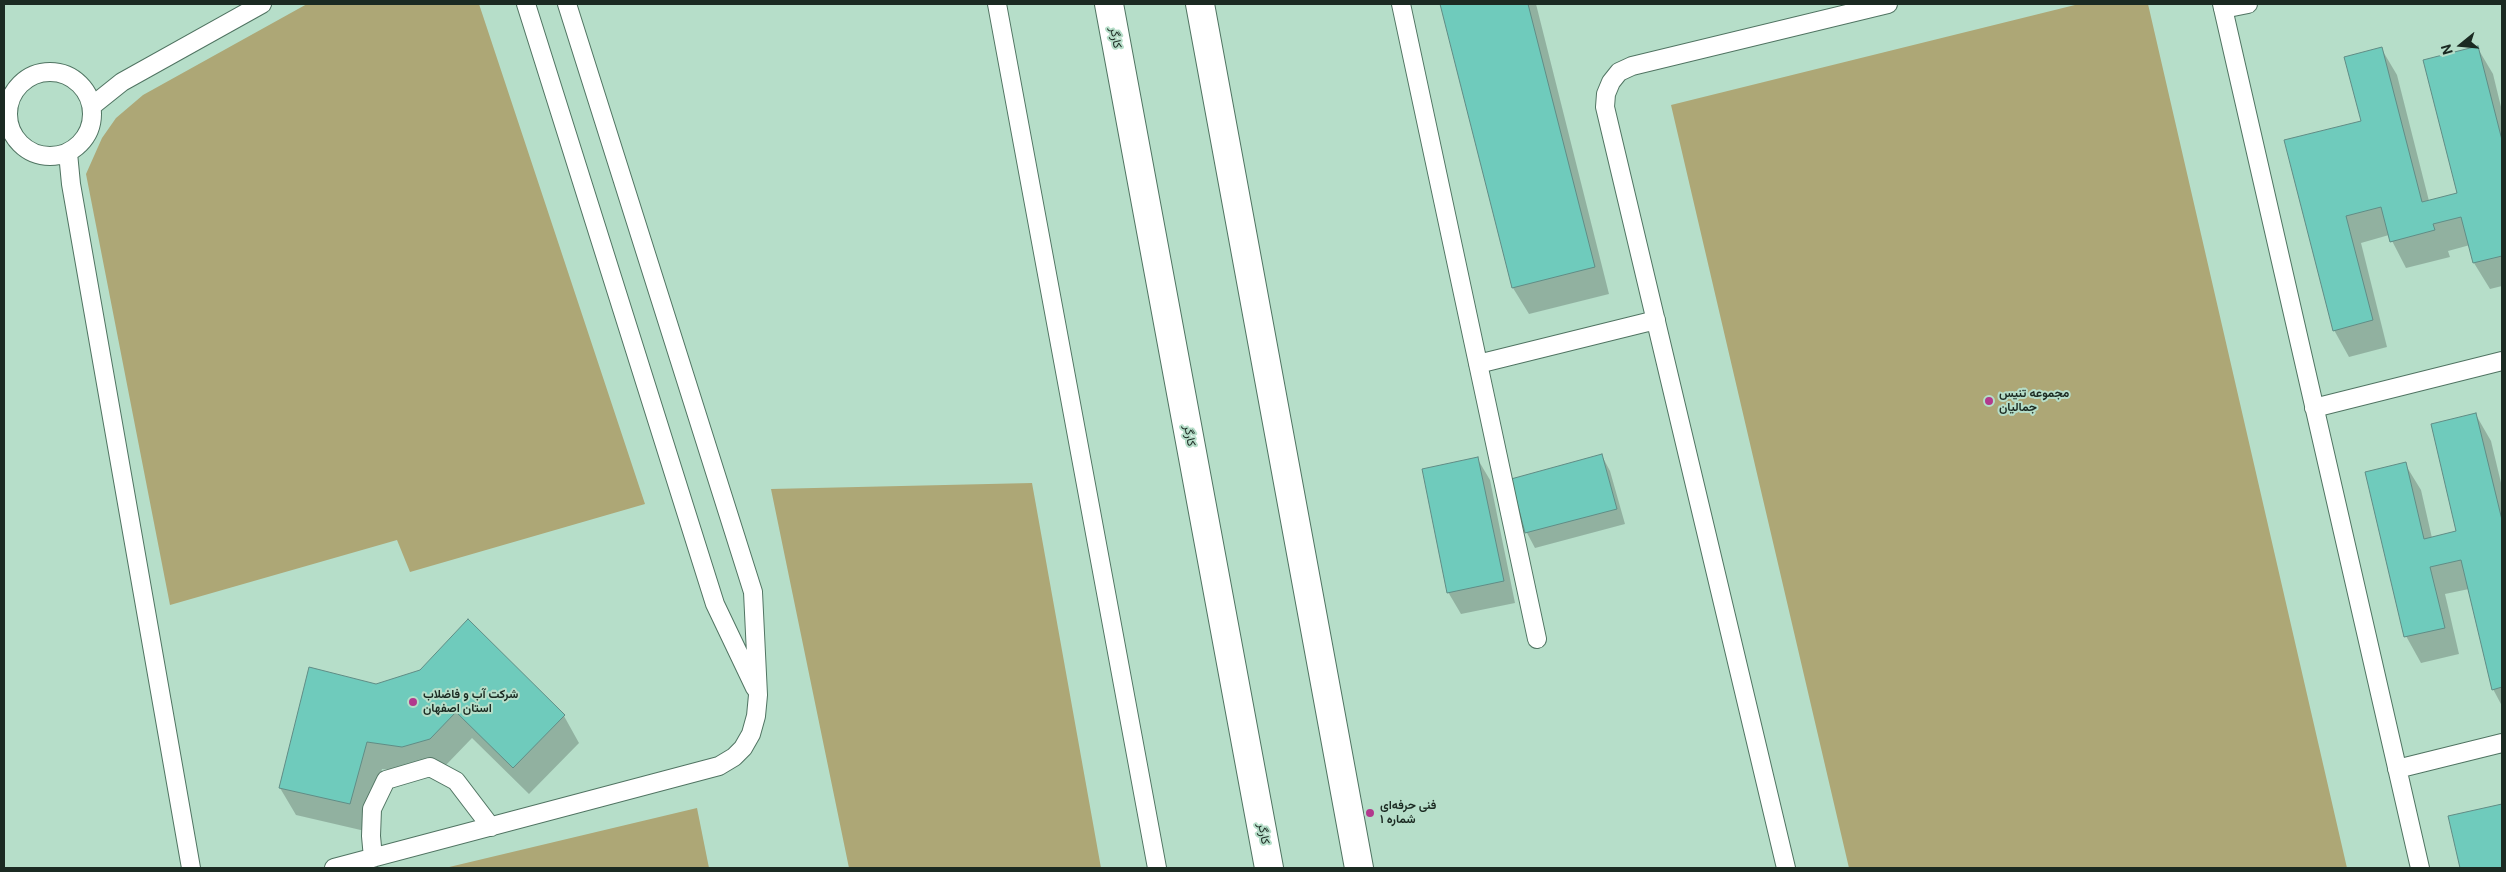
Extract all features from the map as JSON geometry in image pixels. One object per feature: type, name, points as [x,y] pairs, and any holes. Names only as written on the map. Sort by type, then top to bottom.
[{"type":"main road","name":"کارگر","points":[[1109,4],[1269,868]]},
{"type":"main road","points":[[1200,4],[1359,868]]},
{"type":"lane","points":[[92,106],[122,82],[262,4]]},
{"type":"lane","points":[[526,4],[715,604],[758,695]]},
{"type":"lane","points":[[334,868],[719,766],[734,757],[747,741],[756,716],[758,695],[753,592],[567,4]]},
{"type":"lane","points":[[996,4],[1157,868]]},
{"type":"lane","points":[[1401,4],[1537,639]]},
{"type":"lane","points":[[1786,868],[1605,107],[1606,94],[1610,82],[1619,72],[1632,66],[1888,4]]},
{"type":"lane","points":[[2248,4],[2222,7],[2420,868]]},
{"type":"lane","points":[[41,72],[62,72],[76,80],[86,91],[92,106],[91,126],[82,144],[68,153],[44,157],[28,151],[14,137],[6,119],[9,102],[14,91],[23,80],[41,72]]},
{"type":"lane","points":[[68,153],[70,184],[191,868]]},
{"type":"lane","points":[[1478,364],[1656,320]]},
{"type":"lane","points":[[2314,408],[2502,361]]},
{"type":"lane","points":[[2398,769],[2502,743]]},
{"type":"lane","points":[[373,858],[371,836],[372,808],[386,780],[430,767],[456,781],[491,827]]},
{"type":"shaded area","points":[[307,4],[479,4],[645,504],[410,572],[397,540],[170,605],[86,174],[102,138],[116,118],[143,95]]},
{"type":"shaded area","points":[[2079,4],[2148,4],[2347,868],[1849,868],[1671,105]]},
{"type":"shaded area","points":[[1032,483],[1101,868],[849,868],[771,489]]},
{"type":"shaded area","points":[[697,808],[709,868],[445,868]]},
{"type":"building","points":[[1440,4],[1528,4],[1595,267],[1512,288]]},
{"type":"building","points":[[2478,46],[2502,140],[2502,256],[2473,263],[2461,217],[2433,224],[2435,230],[2390,242],[2381,207],[2346,216],[2373,320],[2333,331],[2284,140],[2361,121],[2344,57],[2382,47],[2422,202],[2457,193],[2423,60]]},
{"type":"building","points":[[2476,413],[2502,520],[2502,687],[2492,690],[2461,560],[2430,567],[2445,628],[2404,637],[2365,472],[2406,462],[2424,539],[2456,531],[2431,424]]},
{"type":"building","points":[[1602,454],[1617,509],[1525,533],[1511,479]]},
{"type":"building","points":[[1478,457],[1504,581],[1447,593],[1422,469]]},
{"type":"building","points":[[468,619],[565,715],[513,768],[456,712],[430,739],[402,747],[367,742],[350,804],[279,788],[309,667],[376,684],[420,670]]},
{"type":"building","points":[[2502,804],[2502,868],[2460,868],[2448,816]]},
{"type":"place","name":"مجموعه تنیس جمالیان","points":[[1989,401]]},
{"type":"place","name":"شرکت آب و فاضلاب استان اصفهان","points":[[413,702]]},
{"type":"place","name":"فنی حرفه‌ای شماره ۱","points":[[1370,813]]}]
